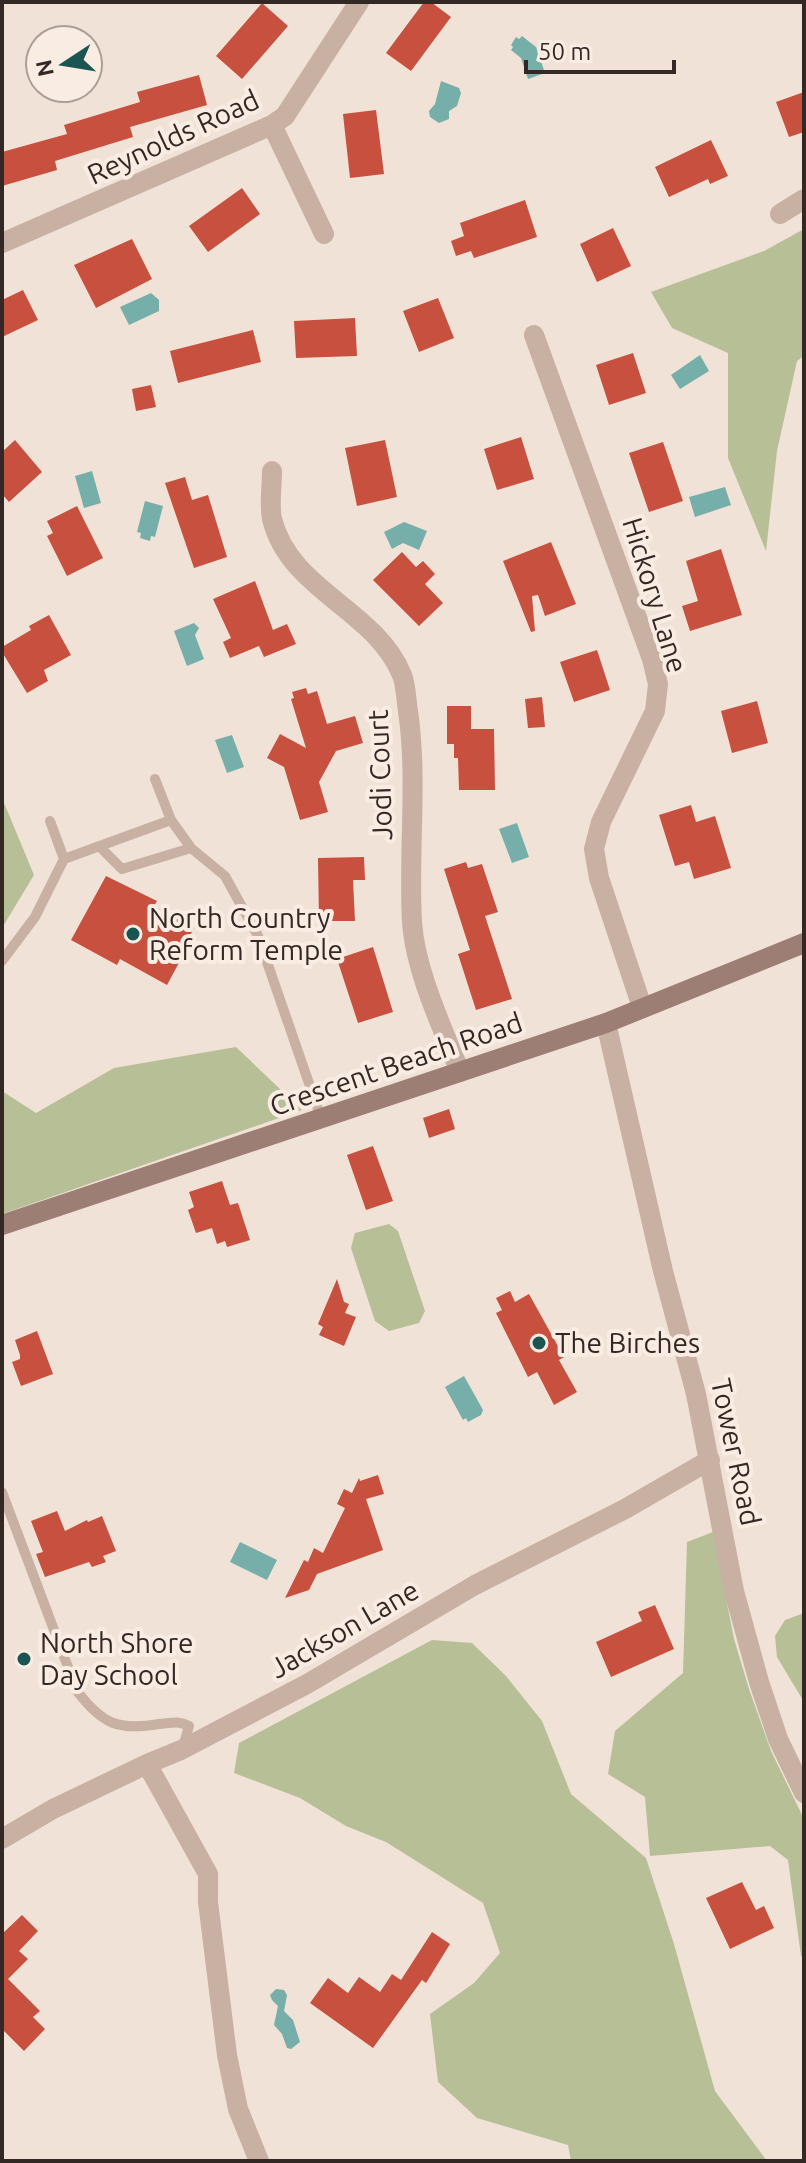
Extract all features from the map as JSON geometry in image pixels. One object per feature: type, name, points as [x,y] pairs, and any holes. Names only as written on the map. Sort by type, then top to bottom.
[{"type":"street","name":"Reynolds Road","points":[[2,243],[272,125],[285,116],[359,2]]},
{"type":"street","points":[[272,125],[324,234]]},
{"type":"street","points":[[780,214],[804,199]]},
{"type":"street","name":"Hickory Lane","points":[[534,335],[652,659],[658,684],[655,711],[601,822],[594,849],[599,878],[642,1007]]},
{"type":"street","name":"Jodi Court","points":[[272,471],[272,519],[285,549],[313,584],[362,620],[403,676],[411,734],[412,926],[427,989],[460,1072]]},
{"type":"street","name":"Crescent Beach Road","points":[[2,1225],[606,1023],[804,943]]},
{"type":"street","name":"Tower Road","points":[[606,1023],[663,1271],[696,1394],[734,1591],[778,1739],[804,1793]]},
{"type":"street","name":"Jackson Lane","points":[[2,1839],[53,1809],[181,1750],[307,1684],[475,1585],[625,1509],[710,1460]]},
{"type":"street","points":[[147,1764],[208,1874],[208,1902],[227,2055],[238,2109],[259,2161]]},
{"type":"lane","points":[[155,779],[171,820],[191,848],[225,876],[258,936],[321,1118]]},
{"type":"lane","points":[[2,961],[35,917],[64,859],[171,820]]},
{"type":"lane","points":[[50,821],[64,859]]},
{"type":"lane","points":[[99,846],[122,869],[191,848]]},
{"type":"lane","points":[[2,1492],[77,1691],[92,1710],[112,1724],[134,1728],[180,1721],[189,1726],[181,1750]]},
{"type":"green space","points":[[804,229],[804,356],[797,361],[777,451],[766,551],[728,458],[728,353],[672,328],[651,292],[764,251]]},
{"type":"green space","points":[[2,798],[34,875],[2,928]]},
{"type":"green space","points":[[236,1047],[302,1110],[2,1214],[2,1091],[36,1113],[114,1068]]},
{"type":"green space","points":[[389,1224],[398,1231],[425,1311],[419,1323],[389,1331],[375,1321],[351,1248],[355,1233]]},
{"type":"green space","points":[[713,1532],[734,1639],[749,1689],[771,1751],[804,1819],[804,1958],[801,1956],[788,1860],[770,1846],[650,1856],[645,1797],[608,1774],[615,1731],[683,1673],[687,1542]]},
{"type":"green space","points":[[804,1613],[804,1702],[777,1657],[775,1636],[785,1620]]},
{"type":"green space","points":[[432,1640],[472,1643],[506,1676],[542,1721],[571,1794],[646,1858],[674,1944],[715,2091],[767,2161],[571,2161],[568,2145],[477,2118],[438,2082],[430,2014],[474,1983],[500,1953],[483,1903],[386,1842],[346,1826],[300,1798],[234,1773],[239,1743]]},
{"type":"water","points":[[522,36],[536,47],[545,73],[528,79],[521,58],[511,50],[516,37],[519,39]]},
{"type":"water","points":[[441,81],[459,88],[461,93],[457,106],[449,111],[449,119],[439,123],[430,117],[429,111],[435,104]]},
{"type":"water","points":[[151,293],[159,300],[159,311],[129,325],[120,307]]},
{"type":"water","points":[[700,355],[709,371],[680,389],[671,375]]},
{"type":"water","points":[[92,471],[101,503],[84,508],[75,476]]},
{"type":"water","points":[[725,487],[731,505],[695,517],[689,497]]},
{"type":"water","points":[[145,501],[163,506],[155,537],[151,536],[150,541],[140,538],[141,533],[137,532]]},
{"type":"water","points":[[404,522],[427,531],[419,550],[403,543],[392,549],[384,532]]},
{"type":"water","points":[[194,623],[199,628],[195,635],[204,659],[187,666],[174,631]]},
{"type":"water","points":[[232,735],[244,767],[227,773],[215,740]]},
{"type":"water","points":[[517,823],[529,857],[512,863],[499,829]]},
{"type":"water","points":[[464,1376],[483,1410],[481,1415],[468,1422],[466,1418],[463,1420],[445,1387]]},
{"type":"water","points":[[240,1542],[277,1560],[267,1580],[230,1562]]},
{"type":"water","points":[[276,1989],[284,1990],[287,1995],[284,2011],[293,2020],[300,2042],[291,2049],[287,2048],[282,2034],[274,2025],[278,2006],[270,1995]]},
{"type":"building","points":[[424,2],[431,2],[451,17],[411,71],[386,53]]},
{"type":"building","points":[[262,3],[288,26],[242,79],[216,56]]},
{"type":"building","points":[[199,75],[207,105],[130,127],[133,137],[55,161],[57,170],[2,186],[2,152],[67,134],[64,125],[140,102],[137,92]]},
{"type":"building","points":[[804,92],[804,132],[789,137],[776,102]]},
{"type":"building","points":[[376,110],[384,174],[350,178],[343,114]]},
{"type":"building","points":[[711,140],[728,176],[710,184],[708,179],[669,197],[655,167]]},
{"type":"building","points":[[242,188],[260,214],[208,252],[189,226]]},
{"type":"building","points":[[525,200],[537,237],[474,258],[471,251],[456,256],[451,241],[464,236],[460,223]]},
{"type":"building","points":[[613,228],[631,266],[597,282],[580,244]]},
{"type":"building","points":[[132,239],[152,279],[96,308],[74,265]]},
{"type":"building","points":[[23,290],[38,320],[2,337],[2,300]]},
{"type":"building","points":[[438,298],[454,338],[419,352],[403,311]]},
{"type":"building","points":[[355,318],[357,356],[296,358],[294,321]]},
{"type":"building","points":[[253,330],[261,362],[178,383],[170,351]]},
{"type":"building","points":[[633,353],[646,393],[609,405],[596,365]]},
{"type":"building","points":[[151,385],[156,407],[136,411],[132,389]]},
{"type":"building","points":[[521,437],[534,479],[497,490],[484,449]]},
{"type":"building","points":[[15,440],[42,472],[9,502],[2,494],[2,452]]},
{"type":"building","points":[[385,440],[397,497],[357,506],[345,448]]},
{"type":"building","points":[[663,442],[683,501],[649,512],[629,453]]},
{"type":"building","points":[[185,477],[192,500],[208,495],[227,557],[194,568],[165,483]]},
{"type":"building","points":[[77,506],[103,558],[67,576],[47,536],[53,533],[47,521]]},
{"type":"building","points":[[551,542],[576,604],[545,616],[538,595],[532,596],[535,631],[531,632],[503,561]]},
{"type":"building","points":[[721,549],[742,615],[690,631],[682,606],[698,601],[686,561]]},
{"type":"building","points":[[402,552],[416,567],[423,561],[435,574],[425,584],[443,603],[419,626],[373,580]]},
{"type":"building","points":[[255,581],[273,630],[287,624],[296,644],[264,657],[259,646],[230,658],[223,642],[231,638],[213,599]]},
{"type":"building","points":[[49,615],[71,655],[44,670],[48,681],[27,693],[2,647]]},
{"type":"building","points":[[597,650],[610,690],[574,702],[560,662]]},
{"type":"building","points":[[306,688],[308,694],[317,691],[327,724],[355,716],[363,743],[336,751],[319,782],[328,812],[300,820],[284,767],[267,758],[280,734],[306,748],[291,699],[294,698],[292,692]]},
{"type":"building","points":[[542,697],[545,727],[528,728],[525,699]]},
{"type":"building","points":[[757,701],[768,743],[732,753],[721,711]]},
{"type":"building","points":[[447,706],[471,706],[471,729],[494,729],[495,790],[459,790],[458,758],[454,758],[454,744],[447,744]]},
{"type":"building","points":[[691,805],[696,822],[715,816],[731,868],[694,879],[689,862],[675,866],[659,815]]},
{"type":"building","points":[[364,857],[365,880],[353,880],[355,921],[319,921],[318,858]]},
{"type":"building","points":[[466,862],[468,868],[482,864],[498,912],[485,916],[512,999],[476,1010],[458,954],[470,950],[444,869]]},
{"type":"building","name":"North Country Reform Temple","points":[[106,876],[157,901],[154,906],[194,928],[167,985],[120,959],[117,965],[71,940]]},
{"type":"building","points":[[373,947],[393,1012],[358,1023],[337,959]]},
{"type":"building","points":[[449,1109],[455,1129],[429,1138],[423,1118]]},
{"type":"building","points":[[373,1146],[393,1201],[366,1210],[347,1155]]},
{"type":"building","points":[[222,1181],[230,1205],[238,1203],[250,1240],[227,1247],[225,1241],[217,1244],[212,1228],[196,1233],[188,1210],[194,1207],[189,1192]]},
{"type":"building","points":[[337,1279],[344,1302],[349,1304],[345,1313],[356,1317],[344,1346],[319,1335],[323,1327],[318,1324]]},
{"type":"building","name":"The Birches","points":[[510,1291],[515,1302],[529,1294],[564,1357],[559,1360],[577,1392],[554,1405],[537,1372],[528,1377],[496,1313],[502,1310],[496,1298]]},
{"type":"building","points":[[37,1331],[53,1374],[21,1386],[12,1362],[20,1359],[15,1340]]},
{"type":"building","points":[[378,1475],[384,1494],[366,1499],[383,1550],[317,1574],[309,1590],[285,1598],[304,1560],[308,1562],[314,1548],[323,1553],[345,1508],[337,1504],[344,1489],[352,1493],[359,1478],[360,1481]]},
{"type":"building","points":[[57,1511],[65,1531],[102,1516],[116,1551],[103,1556],[106,1562],[92,1567],[89,1562],[45,1577],[36,1554],[43,1552],[31,1521]]},
{"type":"building","points":[[655,1605],[674,1649],[611,1677],[596,1642],[642,1621],[638,1612]]},
{"type":"building","points":[[742,1882],[756,1910],[764,1906],[774,1928],[730,1949],[706,1898]]},
{"type":"building","points":[[22,1915],[38,1931],[19,1951],[28,1959],[8,1979],[40,2011],[33,2017],[45,2029],[24,2051],[2,2029],[2,1934]]},
{"type":"building","points":[[432,1932],[450,1944],[426,1983],[422,1980],[373,2048],[310,2003],[328,1978],[348,1993],[359,1977],[380,1992],[392,1974],[401,1980]]},
{"type":"place","name":"North Country Reform Temple","points":[[133,934]]},
{"type":"place","name":"The Birches","points":[[539,1343]]},
{"type":"place","name":"North Shore Day School","points":[[24,1659]]}]
